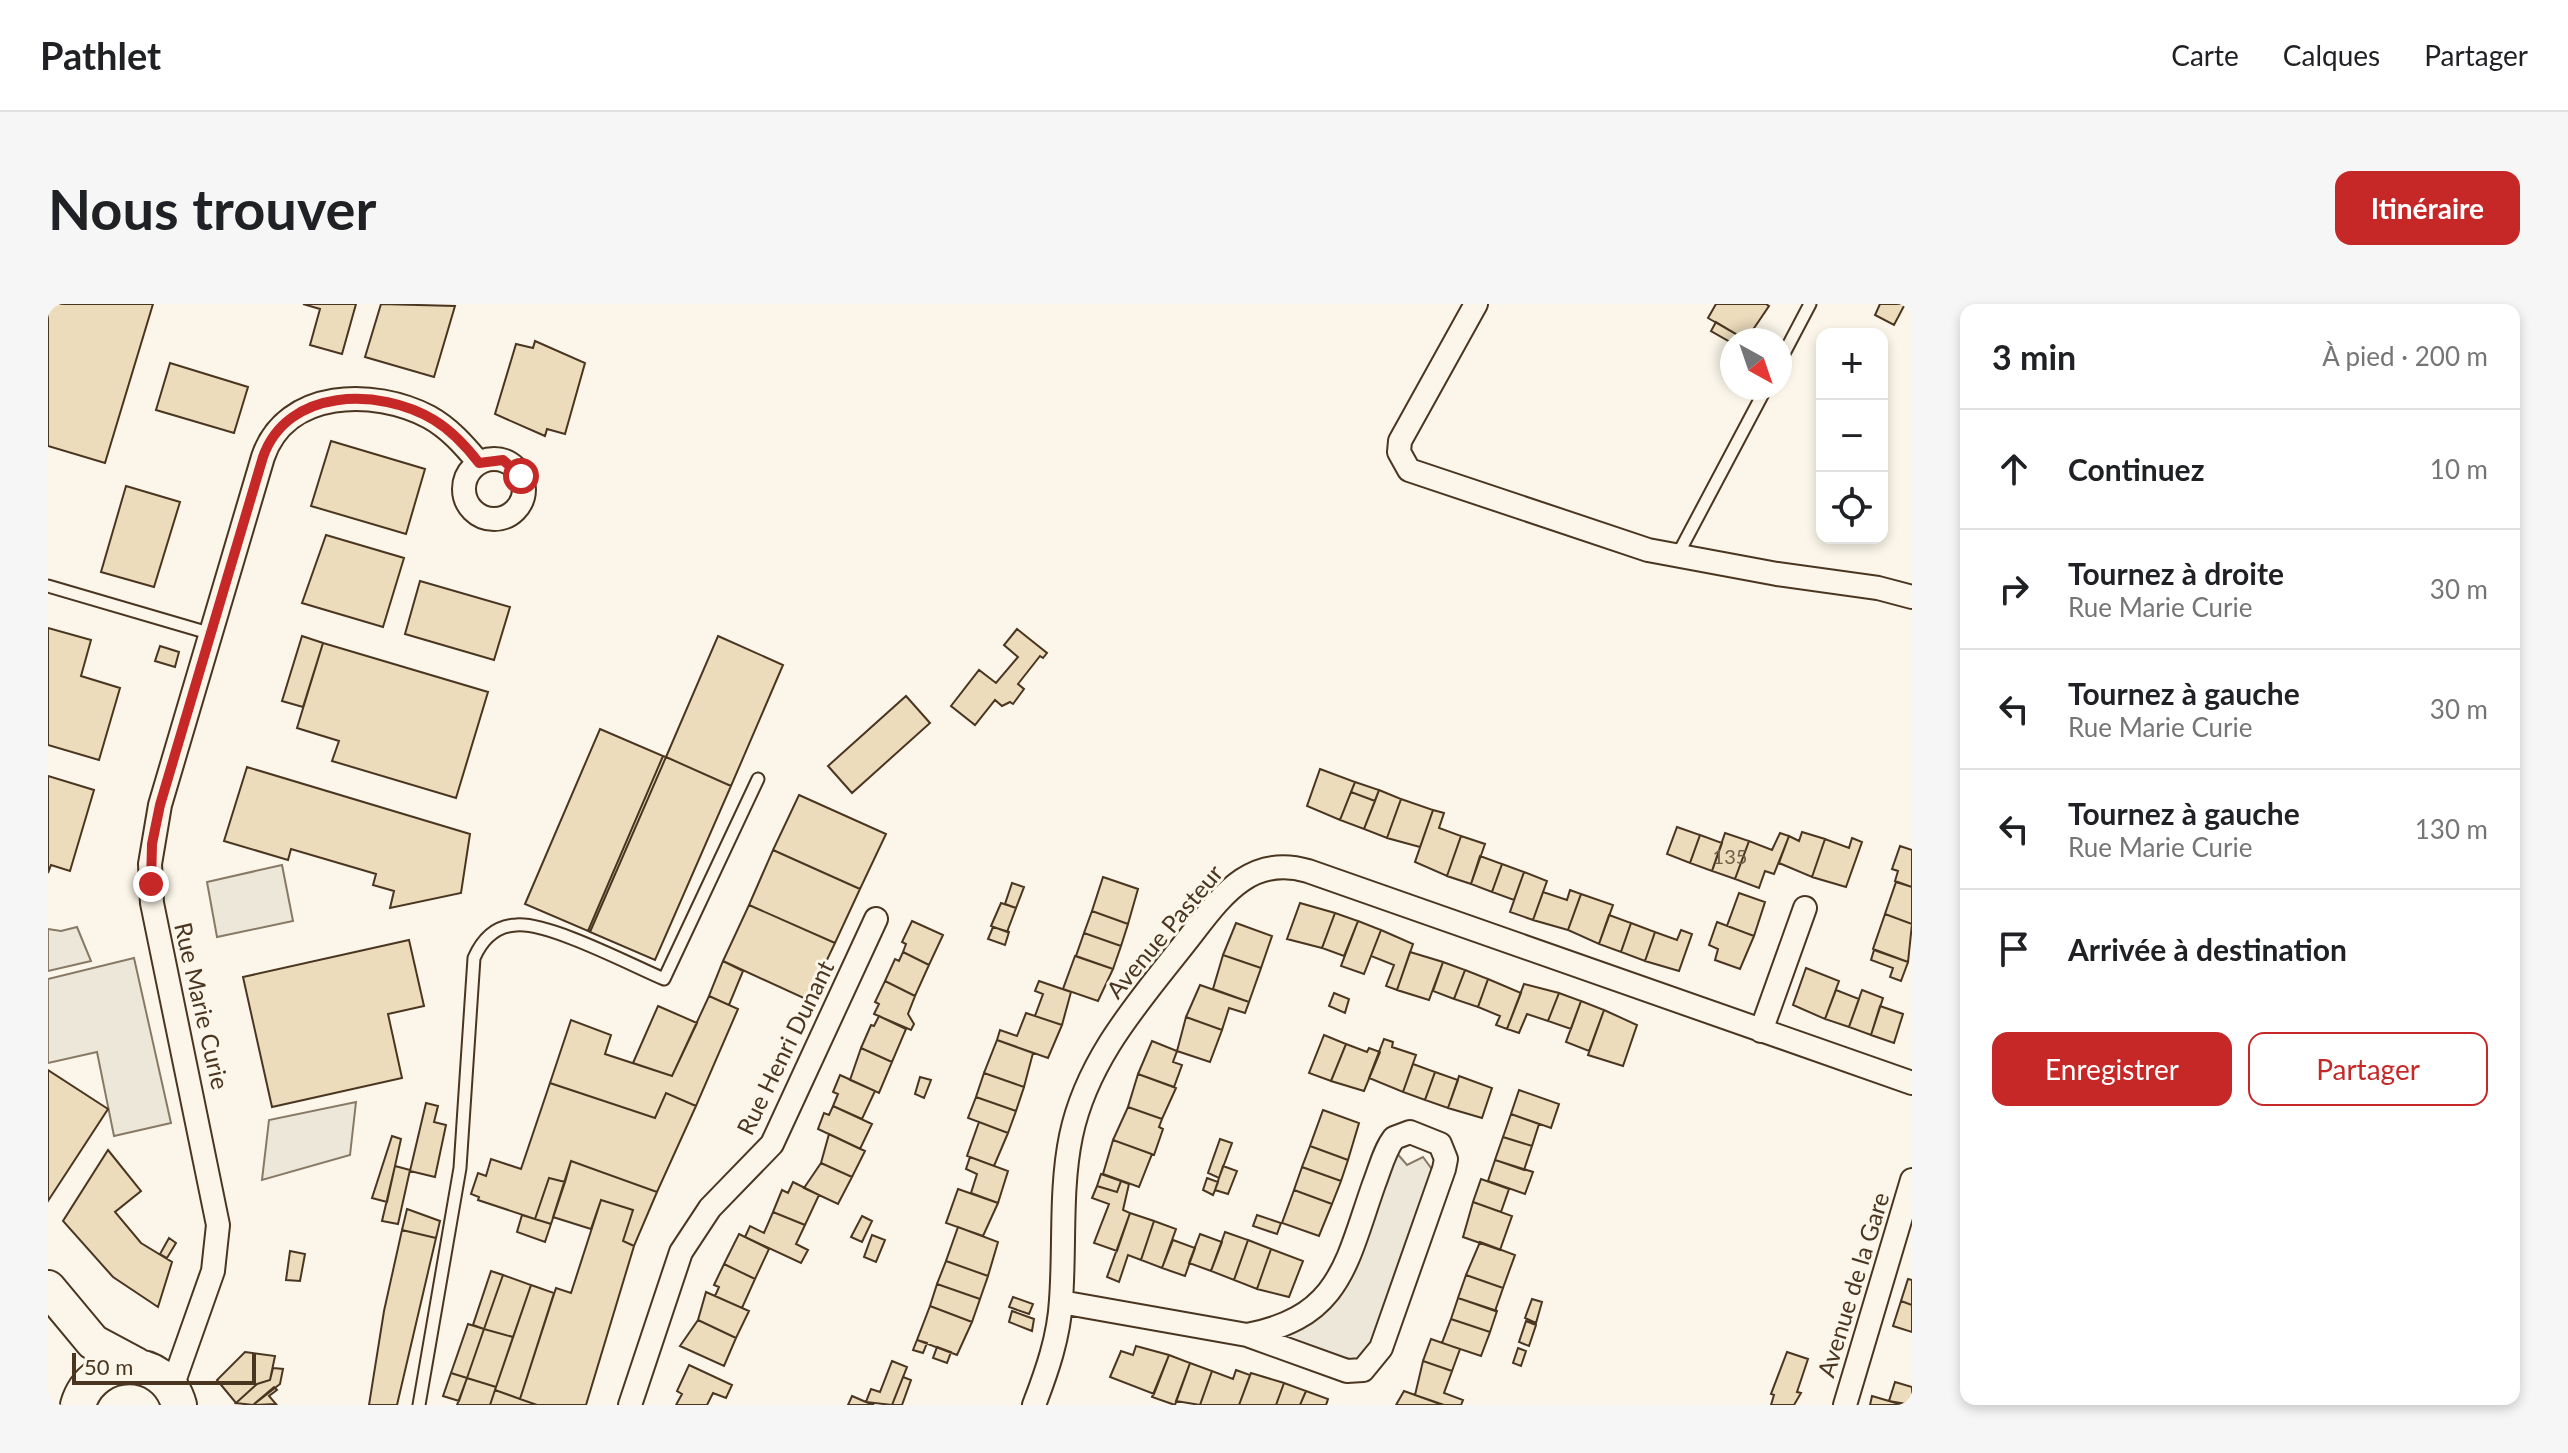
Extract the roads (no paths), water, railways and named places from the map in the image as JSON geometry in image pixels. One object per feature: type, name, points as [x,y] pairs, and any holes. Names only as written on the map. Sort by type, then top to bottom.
[{"type":"main road","points":[[48,1288],[93,1342],[157,1373],[176,1396]]},
{"type":"main road","points":[[48,1313],[77,1355],[80,1369],[79,1403]]},
{"type":"main road","points":[[79,1403],[86,1387],[105,1371],[140,1366]]},
{"type":"street","points":[[1476,304],[1400,441],[1399,452],[1409,470],[1621,541],[1677,556],[1878,588],[1912,597]]},
{"type":"street","name":"Rue Marie Curie","points":[[176,1396],[216,1255],[217,1207],[160,947],[150,864],[160,805],[265,450],[274,433],[295,416],[341,399],[391,404],[437,422],[479,463]]},
{"type":"street","name":"Avenue Pasteur","points":[[1034,1405],[1051,1359],[1061,1302],[1068,1155],[1091,1075],[1108,1043],[1220,898],[1252,872],[1280,866],[1308,871],[1912,1083]]},
{"type":"street","points":[[1761,1031],[1805,908]]},
{"type":"street","name":"Rue Henri Dunant","points":[[630,1405],[681,1252],[710,1208],[772,1144],[876,919]]},
{"type":"street","points":[[1061,1302],[1247,1335],[1347,1371],[1369,1367],[1381,1348],[1444,1169],[1446,1159],[1440,1144],[1410,1132],[1394,1138],[1336,1285],[1304,1316],[1279,1328],[1247,1335]]},
{"type":"street","name":"Avenue de la Gare","points":[[1845,1405],[1912,1180]]},
{"type":"street","name":"Rue Marie Curie","points":[[140,1366],[174,1345],[204,1298]]},
{"type":"lane","points":[[1792,338],[1810,304]]},
{"type":"lane","points":[[1677,556],[1760,400]]},
{"type":"lane","points":[[48,586],[212,634]]},
{"type":"lane","points":[[419,1405],[460,1168],[474,958],[478,949],[501,928],[532,926],[664,979],[758,779]]}]
